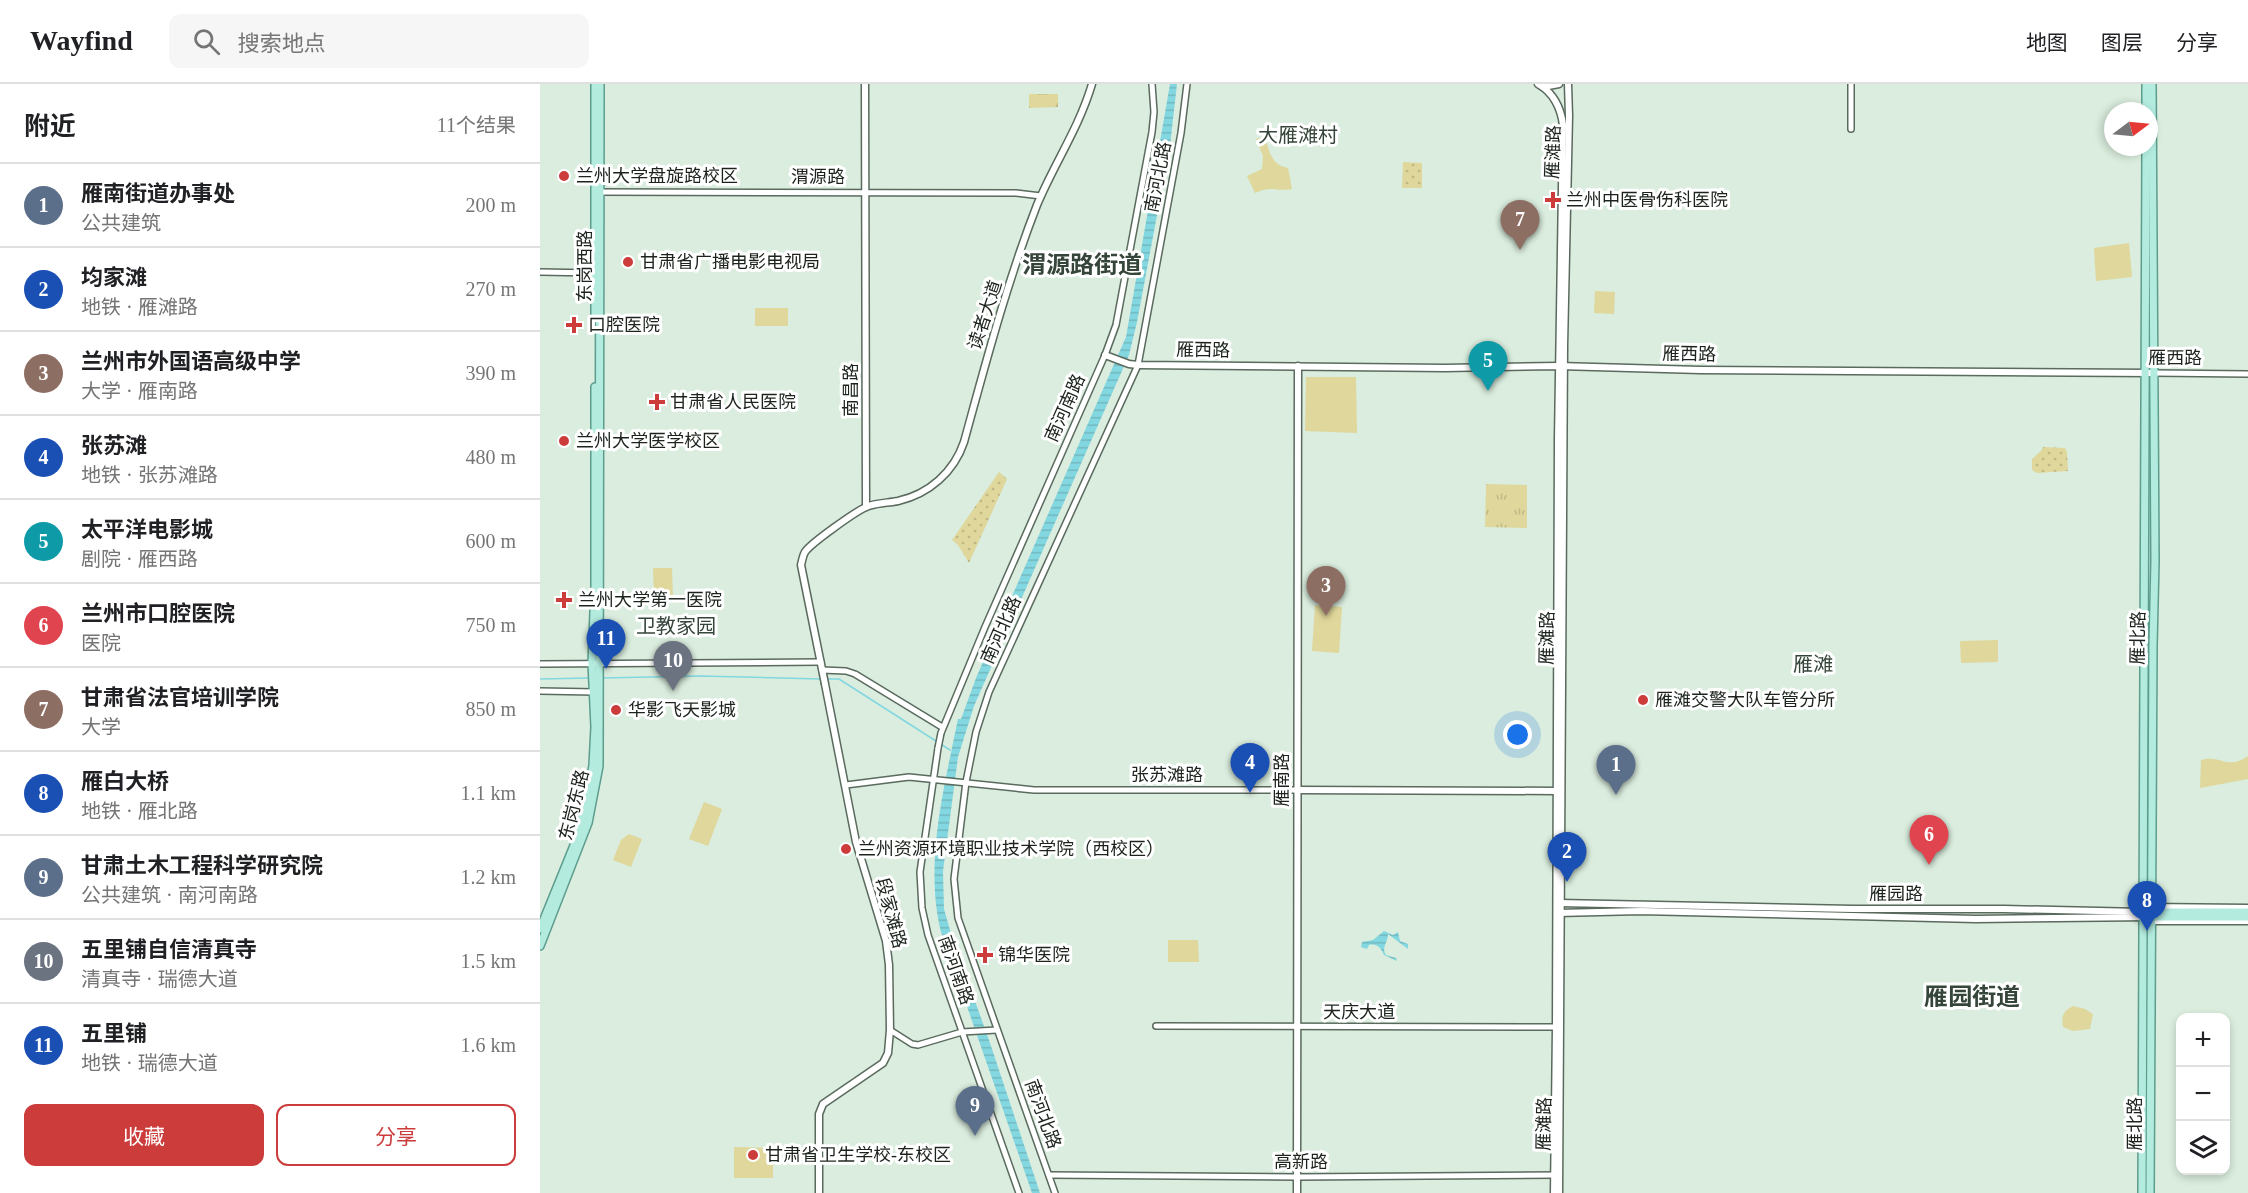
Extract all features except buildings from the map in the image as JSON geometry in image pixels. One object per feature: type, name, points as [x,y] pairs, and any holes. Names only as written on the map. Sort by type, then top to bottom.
[{"type":"main road","name":"东岗西路","points":[[595,84],[597,192],[596,667]]},
{"type":"main road","name":"东岗西路","points":[[596,667],[595,273],[600,84]]},
{"type":"main road","name":"南昌路","points":[[865,84],[866,507]]},
{"type":"main road","name":"读者大道","points":[[866,507],[908,498],[922,492],[945,475],[957,458],[964,442],[1001,312],[1041,196],[1076,129],[1092,84]]},
{"type":"main road","points":[[1540,85],[1559,84]]},
{"type":"main road","name":"雁滩路","points":[[1561,366],[1568,84]]},
{"type":"main road","points":[[2146,84],[2146,102]]},
{"type":"main road","name":"雁北路","points":[[2150,373],[2152,84]]},
{"type":"main road","name":"雁滩路","points":[[1540,85],[1554,98],[1562,116],[1559,1027],[1554,1193]]},
{"type":"main road","name":"雁北路","points":[[2142,1193],[2152,646],[2156,561],[2146,156]]},
{"type":"main road","name":"雁西路","points":[[1105,355],[1130,364],[1445,368],[1561,366],[1700,370],[2150,373]]},
{"type":"main road","name":"雁南路","points":[[1297,1193],[1298,366]]},
{"type":"main road","points":[[821,662],[801,565],[804,553],[866,507]]},
{"type":"main road","name":"段家滩路","points":[[819,1193],[819,1114],[823,1104],[883,1063],[888,1053],[890,1030],[889,965],[886,941],[856,842],[821,662]]},
{"type":"main road","name":"东岗东路","points":[[540,929],[576,840],[588,797],[595,727],[596,667]]},
{"type":"main road","name":"东岗东路","points":[[540,946],[588,823],[599,766],[596,689]]},
{"type":"main road","name":"张苏滩路","points":[[1297,790],[1559,791]]},
{"type":"main road","name":"雁园路","points":[[1558,903],[1853,909],[2004,909],[2248,920]]},
{"type":"main road","points":[[1853,909],[1853,917]]},
{"type":"main road","points":[[2234,914],[2248,910]]},
{"type":"main road","name":"雁园路","points":[[1559,913],[1641,911],[1976,920],[2248,910]]},
{"type":"main road","name":"雁北路","points":[[2147,914],[2150,1193]]},
{"type":"main road","name":"雁园路","points":[[2147,914],[2234,914]]},
{"type":"main road","points":[[2234,914],[2248,920]]},
{"type":"main road","name":"雁滩路","points":[[1556,1175],[1559,1193]]},
{"type":"street","name":"南河南路","points":[[1019,1193],[928,935],[921,900],[920,873],[941,730],[1116,326],[1152,137],[1154,112],[1152,84]]},
{"type":"street","name":"南河北路","points":[[1055,1193],[993,1030],[958,918],[954,879],[966,782],[976,732],[989,692],[1138,364],[1181,133],[1187,84]]},
{"type":"street","points":[[1851,84],[1851,129]]},
{"type":"street","name":"渭源路","points":[[597,192],[1016,193],[1041,196]]},
{"type":"street","points":[[540,272],[595,273]]},
{"type":"street","name":"雁西路","points":[[2150,373],[2248,374]]},
{"type":"street","points":[[540,664],[596,667],[821,662]]},
{"type":"street","points":[[823,672],[846,671],[855,674],[941,730]]},
{"type":"street","points":[[540,691],[596,689]]},
{"type":"street","points":[[846,785],[893,777],[933,779]]},
{"type":"street","name":"张苏滩路","points":[[933,779],[1034,790],[1297,790]]},
{"type":"street","name":"天庆大道","points":[[1156,1026],[1559,1027]]},
{"type":"street","points":[[890,1030],[912,1044],[918,1045],[962,1032],[993,1030]]},
{"type":"street","name":"高新路","points":[[1049,1175],[1297,1177],[1556,1175]]},
{"type":"green space","points":[[1029,94],[1058,94],[1058,107],[1029,108]]},
{"type":"green space","points":[[1265,136],[1274,161],[1288,168],[1292,189],[1266,189],[1255,193],[1247,176],[1262,169],[1263,156],[1256,139]]},
{"type":"green space","points":[[1403,162],[1422,163],[1422,188],[1402,188]]},
{"type":"green space","points":[[2129,243],[2132,277],[2096,281],[2094,248]]},
{"type":"green space","points":[[1595,291],[1615,292],[1614,314],[1594,313]]},
{"type":"green space","points":[[755,308],[788,308],[788,326],[755,326]]},
{"type":"green space","points":[[1306,377],[1356,377],[1357,433],[1305,431]]},
{"type":"green space","points":[[2043,447],[2065,448],[2068,471],[2037,473],[2032,470],[2032,459]]},
{"type":"green space","points":[[999,472],[1007,479],[969,563],[958,545],[952,540]]},
{"type":"green space","points":[[1486,484],[1527,485],[1527,528],[1485,527]]},
{"type":"green space","points":[[653,568],[672,568],[673,597],[654,597]]},
{"type":"green space","points":[[1315,605],[1342,607],[1339,653],[1312,651]]},
{"type":"green space","points":[[1998,640],[1998,662],[1961,663],[1960,641]]},
{"type":"green space","points":[[2248,756],[2248,779],[2200,788],[2201,760],[2234,762]]},
{"type":"green space","points":[[704,802],[722,809],[708,846],[689,839]]},
{"type":"green space","points":[[629,834],[642,839],[631,867],[613,860],[621,840]]},
{"type":"green space","points":[[1168,940],[1198,940],[1199,962],[1168,962]]},
{"type":"green space","points":[[2073,1006],[2093,1014],[2090,1029],[2073,1031],[2063,1027],[2064,1015]]},
{"type":"green space","points":[[734,1147],[773,1148],[773,1178],[734,1178]]},
{"type":"water","points":[[1170,84],[1177,84],[1170,146],[1129,355],[974,706],[958,757],[943,871],[944,909],[1040,1193],[1032,1193],[941,932],[936,906],[935,879],[938,826],[958,719],[961,719],[976,678],[1126,337]]},
{"type":"water","points":[[1384,931],[1393,935],[1398,932],[1400,941],[1408,944],[1408,949],[1388,934],[1384,947],[1386,955],[1396,958],[1397,961],[1384,955],[1376,945],[1369,945],[1367,949],[1361,947],[1362,942],[1373,940]]},
{"type":"waterway","points":[[601,678],[701,676],[821,679]]},
{"type":"waterway","points":[[540,679],[590,678]]},
{"type":"waterway","points":[[826,679],[839,679],[950,750]]},
{"type":"place","name":"兰州大学盘旋路校区","points":[[564,176]]},
{"type":"place","name":"兰州中医骨伤科医院","points":[[1553,200]]},
{"type":"place","name":"甘肃省法官培训学院","points":[[1520,250]]},
{"type":"place","name":"甘肃省广播电影电视局","points":[[628,262]]},
{"type":"place","name":"口腔医院","points":[[574,325]]},
{"type":"place","name":"太平洋电影城","points":[[1488,391]]},
{"type":"place","name":"甘肃省人民医院","points":[[657,402]]},
{"type":"place","name":"兰州大学医学校区","points":[[564,441]]},
{"type":"place","name":"兰州大学第一医院","points":[[564,600]]},
{"type":"place","name":"兰州市外国语高级中学","points":[[1326,616]]},
{"type":"place","name":"五里铺","points":[[606,669]]},
{"type":"place","name":"五里铺自信清真寺","points":[[673,691]]},
{"type":"place","name":"雁滩交警大队车管分所","points":[[1643,700]]},
{"type":"place","name":"华影飞天影城","points":[[616,710]]},
{"type":"place","name":"张苏滩","points":[[1250,793]]},
{"type":"place","name":"雁南街道办事处","points":[[1616,795]]},
{"type":"place","name":"兰州资源环境职业技术学院（西校区）","points":[[846,849]]},
{"type":"place","name":"兰州市口腔医院","points":[[1929,865]]},
{"type":"place","name":"均家滩","points":[[1567,882]]},
{"type":"place","name":"雁白大桥","points":[[2147,931]]},
{"type":"place","name":"锦华医院","points":[[985,955]]},
{"type":"place","name":"甘肃土木工程科学研究院","points":[[975,1136]]},
{"type":"place","name":"甘肃省卫生学校-东校区","points":[[753,1155]]},
{"type":"district","name":"大雁滩村","points":[[1298,135]]},
{"type":"district","name":"渭源路街道","points":[[1082,265]]},
{"type":"district","name":"卫教家园","points":[[676,626]]},
{"type":"district","name":"雁滩","points":[[1813,664]]},
{"type":"district","name":"雁园街道","points":[[1972,997]]}]
